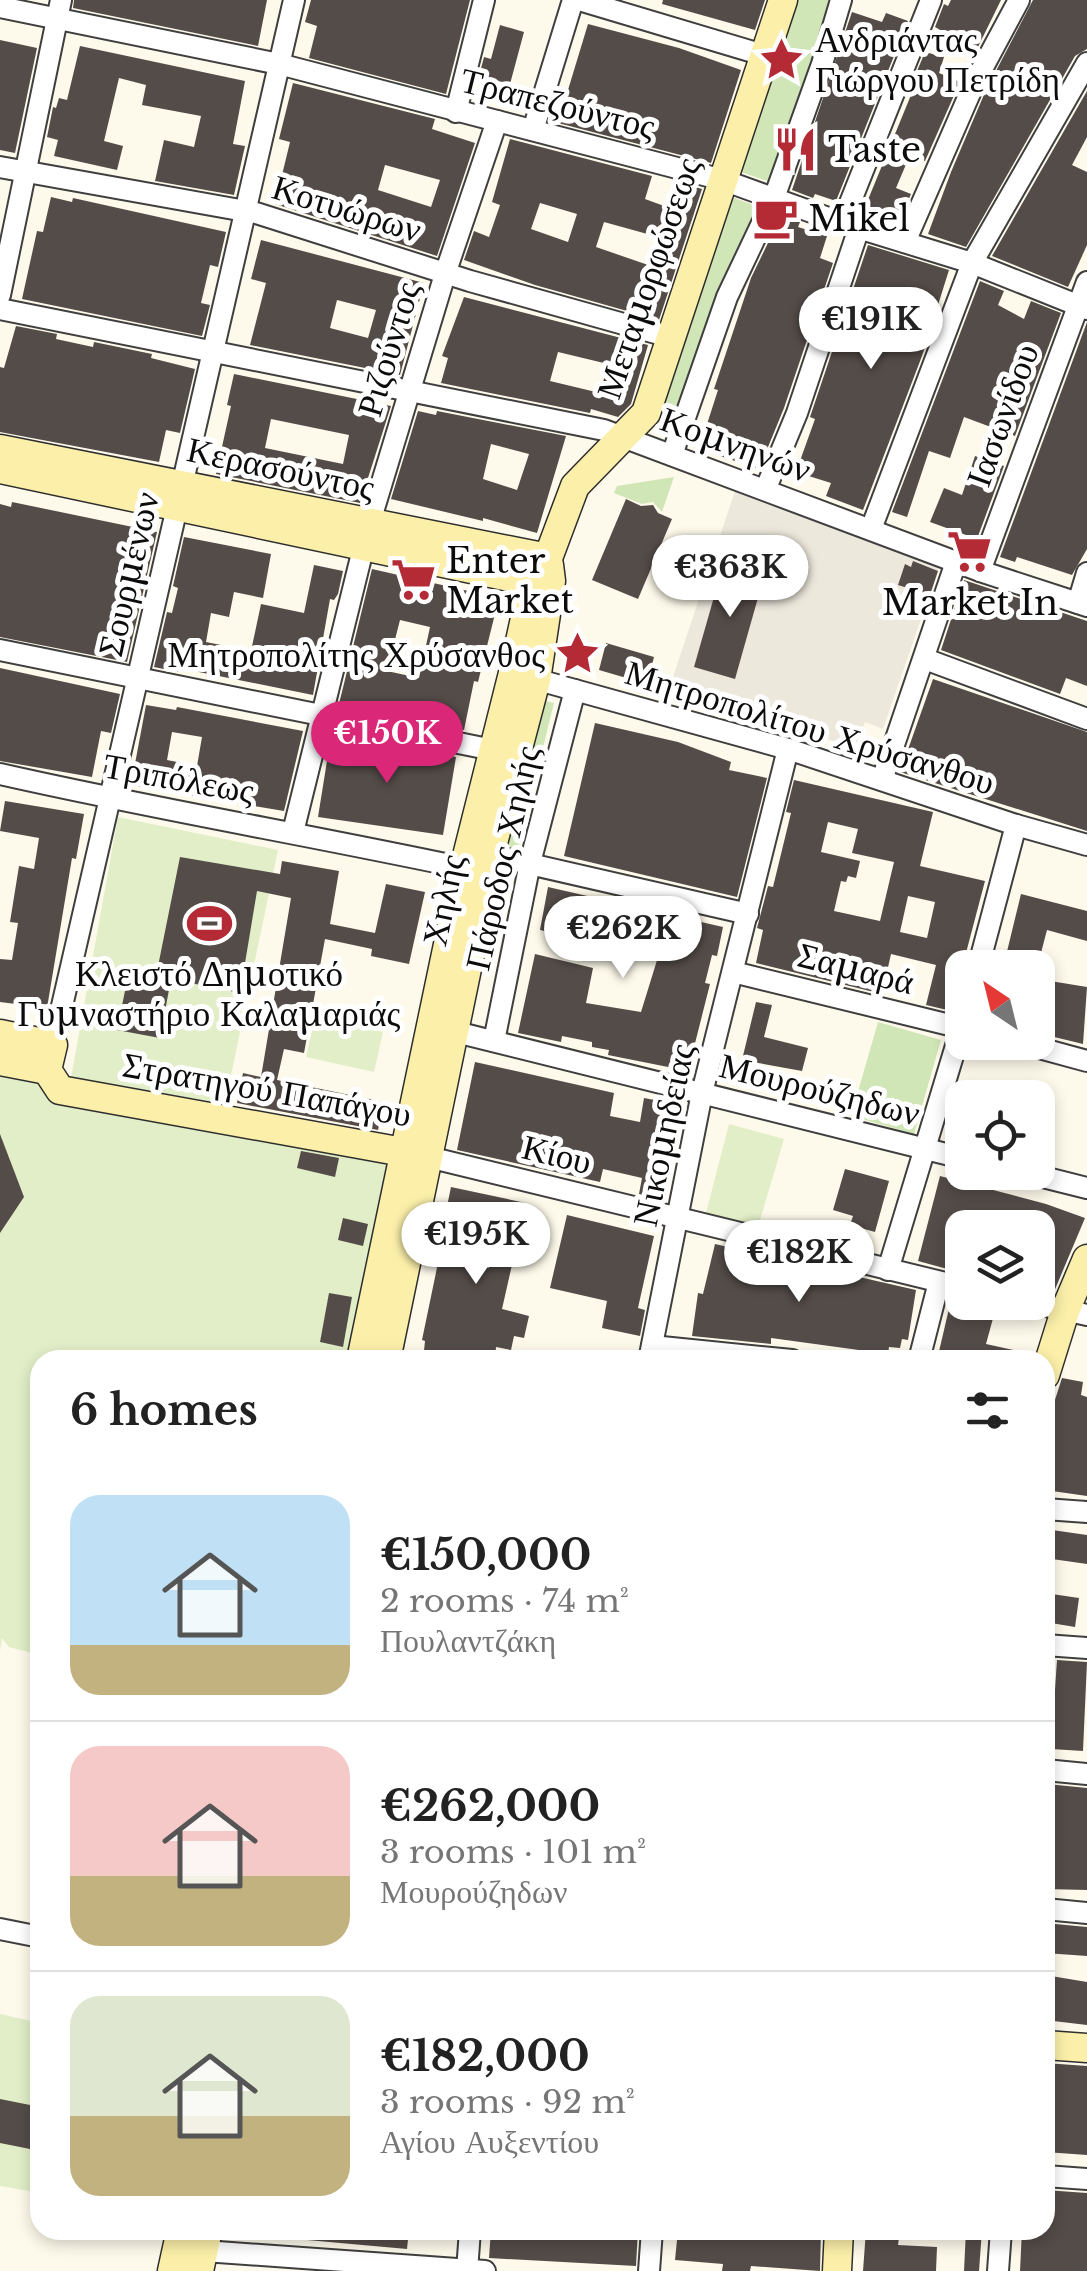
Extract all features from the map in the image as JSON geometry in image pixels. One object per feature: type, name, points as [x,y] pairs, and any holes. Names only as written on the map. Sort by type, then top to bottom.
[{"type":"main road","name":"Μεταμορφώσεως","points":[[540,570],[575,486],[646,413],[782,0]]},
{"type":"main road","name":"Κερασούντος","points":[[0,449],[179,498]]},
{"type":"main road","name":"Κερασούντος","points":[[0,470],[179,498],[540,570]]},
{"type":"main road","name":"Χηλής","points":[[474,857],[551,581],[540,570]]},
{"type":"main road","name":"Χηλής","points":[[364,1350],[415,1154],[493,750],[525,676]]},
{"type":"main road","name":"Στρατηγού Παπάγου","points":[[0,1034],[50,1057],[60,1090],[415,1154]]},
{"type":"main road","name":"Στρατηγού Παπάγου","points":[[0,1061],[50,1057]]},
{"type":"main road","name":"Χηλής","points":[[387,1350],[415,1154]]},
{"type":"main road","points":[[1055,1355],[1076,1313],[1087,1259]]},
{"type":"main road","points":[[1055,2045],[1087,2048]]},
{"type":"main road","points":[[172,2271],[178,2240]]},
{"type":"main road","points":[[837,2271],[839,2240]]},
{"type":"street","name":"Σουρμένων","points":[[50,1057],[294,0]]},
{"type":"street","points":[[456,112],[484,0]]},
{"type":"street","points":[[533,130],[576,0],[763,55]]},
{"type":"street","points":[[672,456],[727,297],[774,198],[841,0]]},
{"type":"street","points":[[766,488],[798,413],[850,225],[931,0]]},
{"type":"street","points":[[906,242],[960,115],[1020,0]]},
{"type":"street","name":"Τραπεζούντος","points":[[0,7],[59,9],[723,180],[972,264],[1082,307]]},
{"type":"street","points":[[0,295],[59,9]]},
{"type":"street","points":[[872,529],[972,264],[1087,63]]},
{"type":"street","name":"Ριζούντος","points":[[293,832],[366,536],[408,391],[496,121]]},
{"type":"street","name":"Κοτυώρων","points":[[0,167],[245,212],[670,336]]},
{"type":"street","name":"Ιασωνίδου","points":[[980,571],[1082,307],[1087,282]]},
{"type":"street","name":"Κομνηνών","points":[[0,309],[604,430],[980,571],[1082,605]]},
{"type":"street","points":[[882,780],[956,562]]},
{"type":"street","points":[[1082,605],[1087,573]]},
{"type":"street","points":[[0,650],[493,750]]},
{"type":"street","points":[[925,658],[1087,719]]},
{"type":"street","name":"Μητροπολίτου Χρύσανθου","points":[[525,676],[788,749],[1016,825],[1087,844]]},
{"type":"street","name":"Πάροδος Χηλής","points":[[494,1041],[530,864],[574,690]]},
{"type":"street","name":"Νικομηδείας","points":[[652,1350],[702,1093],[788,749]]},
{"type":"street","name":"Τριπόλεως","points":[[0,774],[110,799],[293,832],[530,864],[748,914]]},
{"type":"street","points":[[983,950],[1016,825]]},
{"type":"street","name":"Σαμαρά","points":[[733,972],[945,1023]]},
{"type":"street","name":"Μουρούζηδων","points":[[441,1028],[945,1154]]},
{"type":"street","points":[[1055,1052],[1087,1061]]},
{"type":"street","points":[[888,1270],[952,1060]]},
{"type":"street","name":"Κίου","points":[[415,1154],[945,1283]]},
{"type":"street","points":[[1055,1180],[1087,1188]]},
{"type":"street","points":[[922,1350],[939,1282]]},
{"type":"street","points":[[1055,1510],[1087,1512]]},
{"type":"street","points":[[1055,1650],[1087,1648]]},
{"type":"street","points":[[1055,1771],[1087,1774]]},
{"type":"street","points":[[1055,1911],[1087,1913]]},
{"type":"street","points":[[0,1929],[30,1935]]},
{"type":"street","points":[[1055,2177],[1087,2179]]},
{"type":"street","points":[[204,2251],[473,2270],[471,2240]]},
{"type":"street","points":[[650,2271],[652,2240]]},
{"type":"street","points":[[998,2271],[1000,2240]]},
{"type":"green space","points":[[798,0],[835,0],[776,184],[735,170]]},
{"type":"green space","points":[[726,195],[765,209],[687,437],[650,418]]},
{"type":"green space","points":[[674,477],[662,512],[653,502],[642,504],[614,493],[617,486]]},
{"type":"green space","points":[[542,700],[554,703],[518,849],[506,847]]},
{"type":"green space","points":[[118,817],[278,850],[225,1104],[71,1078]]},
{"type":"green space","points":[[315,1017],[383,1032],[374,1072],[306,1057]]},
{"type":"green space","points":[[878,1022],[941,1040],[914,1134],[851,1116]]},
{"type":"green space","points":[[0,1062],[57,1091],[402,1156],[361,1350],[30,1350],[30,1652],[9,1647],[2,1638],[0,1651]]},
{"type":"green space","points":[[729,1124],[784,1139],[758,1227],[706,1213]]},
{"type":"green space","points":[[0,2014],[30,2021],[30,2191],[0,2186]]},
{"type":"shaded area","points":[[739,479],[910,543],[906,556],[939,567],[883,729],[865,722],[854,748],[670,686]]},
{"type":"building","points":[[74,0],[267,0],[258,46],[73,8]]},
{"type":"building","points":[[311,0],[470,0],[446,94],[309,58],[317,26],[305,22]]},
{"type":"building","points":[[663,0],[765,0],[755,30],[662,4]]},
{"type":"building","points":[[951,0],[1001,0],[976,51],[935,27],[944,4],[948,6]]},
{"type":"building","points":[[1033,0],[1087,0],[1087,49],[1075,56],[966,247],[928,234],[986,90]]},
{"type":"building","points":[[852,12],[882,22],[886,13],[908,21],[836,201],[815,194],[813,198],[792,190]]},
{"type":"building","points":[[588,24],[679,48],[741,70],[711,163],[558,123]]},
{"type":"building","points":[[500,25],[524,32],[510,84],[479,76],[484,57],[491,59]]},
{"type":"building","points":[[0,40],[37,48],[15,153],[0,150]]},
{"type":"building","points":[[80,46],[245,81],[233,144],[245,146],[234,195],[155,181],[164,140],[194,147],[201,116],[142,105],[146,85],[119,78],[104,141],[123,146],[117,170],[54,156],[58,140],[47,137],[53,107],[56,108],[59,98],[67,100]]},
{"type":"building","points":[[925,52],[944,57],[939,73],[960,82],[925,161],[910,155],[896,188],[911,194],[899,222],[865,207]]},
{"type":"building","points":[[293,83],[435,119],[432,129],[475,143],[437,256],[275,204],[290,142],[279,139]],"holes":[[[385,165],[440,180],[431,207],[378,190]]]},
{"type":"building","points":[[1087,91],[1087,137],[1072,165],[1087,172],[1087,245],[1068,287],[992,256]]},
{"type":"building","points":[[510,139],[652,176],[645,199],[675,210],[684,184],[702,189],[659,320],[535,285],[464,260],[474,231],[489,237],[500,205],[492,202]],"holes":[[[540,203],[577,214],[568,242],[531,229]],[[604,222],[660,241],[651,266],[596,247]]]},
{"type":"building","points":[[51,197],[72,202],[73,198],[226,232],[218,267],[210,265],[201,303],[210,305],[202,336],[22,299],[37,231],[43,232]]},
{"type":"building","points":[[781,216],[800,222],[798,227],[827,236],[820,258],[833,263],[759,469],[699,449],[718,390],[714,389],[751,278]]},
{"type":"building","points":[[261,240],[424,283],[400,375],[250,345],[266,283],[251,279]],"holes":[[[337,300],[376,310],[368,338],[330,328]]]},
{"type":"building","points":[[868,245],[949,270],[922,356],[863,510],[826,496],[831,483],[796,472],[815,419],[810,417]]},
{"type":"building","points":[[980,281],[1004,291],[998,305],[1024,319],[1031,301],[1061,313],[1015,436],[964,417],[950,458],[929,451],[907,517],[892,512]]},
{"type":"building","points":[[464,297],[648,345],[631,404],[618,417],[441,383],[448,358],[442,356]],"holes":[[[558,352],[608,364],[600,393],[550,381]]]},
{"type":"building","points":[[1087,322],[1087,549],[1072,575],[1017,557],[1015,562],[1000,557]]},
{"type":"building","points":[[16,326],[57,334],[56,339],[93,347],[94,342],[152,354],[151,358],[195,369],[180,433],[166,430],[159,462],[0,432],[0,367],[4,368]]},
{"type":"building","points":[[234,374],[391,406],[360,503],[216,474],[231,406],[227,405]],"holes":[[[271,419],[349,435],[343,464],[265,448]]]},
{"type":"building","points":[[418,411],[436,415],[437,411],[566,436],[537,533],[391,499]],"holes":[[[491,444],[529,454],[517,490],[483,479]]]},
{"type":"building","points":[[975,456],[1004,466],[977,539],[930,522],[944,488],[962,495]]},
{"type":"building","points":[[626,499],[641,506],[653,505],[658,513],[672,519],[638,599],[592,580]]},
{"type":"building","points":[[12,502],[157,532],[127,662],[0,637],[0,504],[11,507]]},
{"type":"building","points":[[184,537],[271,554],[263,598],[234,592],[229,617],[211,613],[206,642],[251,651],[261,604],[304,613],[314,565],[343,571],[338,594],[330,599],[313,695],[179,668],[178,672],[154,667],[167,612],[172,613],[178,588],[173,586]]},
{"type":"building","points":[[913,561],[938,571],[930,595],[898,585],[905,564],[911,567]]},
{"type":"building","points":[[724,562],[765,573],[735,679],[694,667]]},
{"type":"building","points":[[372,569],[499,598],[464,730],[339,704]],"holes":[[[400,620],[430,627],[419,678],[387,671]]]},
{"type":"building","points":[[964,580],[1087,621],[1087,686],[1066,678],[1060,694],[941,650]]},
{"type":"building","points":[[606,643],[654,657],[647,684],[599,670]]},
{"type":"building","points":[[0,668],[120,694],[111,733],[101,731],[92,777],[0,761]]},
{"type":"building","points":[[933,679],[1087,732],[1087,831],[900,772]]},
{"type":"building","points":[[146,705],[176,710],[177,707],[303,731],[284,811],[131,785]],"holes":[[[172,732],[202,737],[197,766],[167,760]]]},
{"type":"building","points":[[595,723],[678,742],[731,762],[729,770],[767,778],[737,897],[564,856]]},
{"type":"building","points":[[331,736],[456,757],[443,835],[318,817]]},
{"type":"building","points":[[794,780],[933,812],[920,866],[985,881],[967,950],[945,950],[945,1009],[926,1005],[936,965],[891,954],[882,994],[756,963],[763,930],[757,928],[768,886],[773,887],[791,813],[786,812]],"holes":[[[828,822],[858,829],[852,853],[894,862],[880,921],[834,911],[841,881],[846,882],[848,876],[856,878],[860,861],[821,852]],[[908,896],[935,902],[927,938],[900,932]]]},
{"type":"building","points":[[5,801],[84,814],[76,859],[72,858],[47,1008],[0,1002],[0,959],[12,960],[18,923],[10,922],[19,866],[34,869],[39,838],[0,831]]},
{"type":"building","points":[[180,857],[280,874],[282,861],[339,871],[330,924],[375,933],[386,884],[425,892],[409,964],[371,956],[372,949],[325,939],[304,1053],[284,1049],[277,1080],[384,1102],[378,1130],[237,1103],[243,1073],[261,1077],[291,898],[257,891],[240,993],[171,979],[160,1038],[117,1030],[126,986],[153,991]]},
{"type":"building","points":[[548,887],[723,927],[717,956],[712,955],[705,983],[710,984],[688,1071],[608,1055],[609,1050],[592,1047],[592,1042],[562,1036],[561,1042],[518,1033],[535,954],[593,968],[586,1003],[641,1012],[658,957],[540,930]]},
{"type":"building","points":[[1021,894],[1087,911],[1087,941],[1047,930],[1042,950],[1007,950]]},
{"type":"building","points":[[1055,982],[1087,987],[1083,1044],[1055,1037]]},
{"type":"building","points":[[756,1002],[772,1005],[764,1037],[808,1048],[802,1071],[742,1060]]},
{"type":"building","points":[[475,1062],[614,1093],[610,1116],[640,1122],[644,1098],[681,1105],[668,1183],[656,1181],[653,1198],[639,1194],[642,1178],[603,1169],[600,1182],[457,1150]]},
{"type":"building","points":[[0,1134],[24,1197],[0,1233]]},
{"type":"building","points":[[301,1151],[339,1158],[335,1177],[297,1168]]},
{"type":"building","points":[[845,1169],[889,1181],[875,1232],[850,1225],[853,1216],[833,1210]]},
{"type":"building","points":[[940,1176],[945,1177],[945,1190],[993,1190],[1085,1218],[1055,1289],[1055,1210],[945,1210],[945,1268],[918,1261]]},
{"type":"building","points":[[451,1187],[526,1203],[502,1309],[529,1316],[524,1338],[514,1336],[511,1350],[424,1350],[422,1340],[439,1258],[489,1268],[498,1227],[445,1216]]},
{"type":"building","points":[[567,1215],[654,1236],[638,1308],[645,1310],[640,1336],[602,1328],[607,1301],[550,1288]]},
{"type":"building","points":[[343,1218],[368,1224],[363,1246],[338,1240]]},
{"type":"building","points":[[715,1244],[916,1290],[908,1340],[902,1339],[900,1348],[889,1350],[859,1350],[771,1338],[771,1344],[692,1336],[698,1293],[703,1294]]},
{"type":"building","points":[[329,1293],[352,1297],[343,1347],[320,1342]]},
{"type":"building","points":[[946,1320],[993,1320],[986,1344],[1013,1350],[939,1350]]},
{"type":"building","points":[[1062,1378],[1083,1382],[1081,1395],[1087,1397],[1087,1496],[1055,1491],[1055,1400]]},
{"type":"building","points":[[1055,1530],[1087,1535],[1087,1564],[1055,1559]]},
{"type":"building","points":[[1055,1594],[1079,1598],[1075,1627],[1055,1624]]},
{"type":"building","points":[[1057,1660],[1087,1662],[1083,1751],[1055,1749]]},
{"type":"building","points":[[1055,1785],[1087,1788],[1087,1890],[1055,1889]]},
{"type":"building","points":[[1055,1924],[1087,1927],[1087,1956],[1055,1954]]},
{"type":"building","points":[[1055,1977],[1087,1982],[1087,2025],[1055,2021]]},
{"type":"building","points":[[1055,2064],[1087,2066],[1087,2155],[1055,2153]]},
{"type":"building","points":[[0,2099],[30,2105],[30,2149],[0,2143]]},
{"type":"building","points":[[1055,2191],[1087,2193],[1087,2271],[1020,2271],[1022,2240],[1055,2240]]},
{"type":"building","points":[[307,2240],[408,2240],[407,2249]]},
{"type":"building","points":[[490,2240],[637,2240],[636,2266],[489,2258]]},
{"type":"building","points":[[677,2240],[821,2240],[820,2271],[751,2266],[750,2271],[722,2271],[723,2264],[675,2260]]},
{"type":"building","points":[[865,2240],[899,2240],[898,2245],[937,2247],[936,2271],[863,2271]]},
{"type":"building","points":[[966,2240],[981,2240],[979,2271],[964,2271]]},
{"type":"place","name":"Ανδριάντας Γιώργου Πετρίδη","points":[[782,59]]},
{"type":"place","name":"Taste","points":[[795,149]]},
{"type":"place","name":"Mikel","points":[[775,218]]},
{"type":"place","name":"Market In","points":[[970,552]]},
{"type":"place","name":"Enter Market","points":[[413,580]]},
{"type":"place","name":"Μητροπολίτης Χρύσανθος","points":[[578,654]]},
{"type":"place","name":"Κλειστό Δημοτικό Γυμναστήριο Καλαμαριάς","points":[[209,923]]}]
